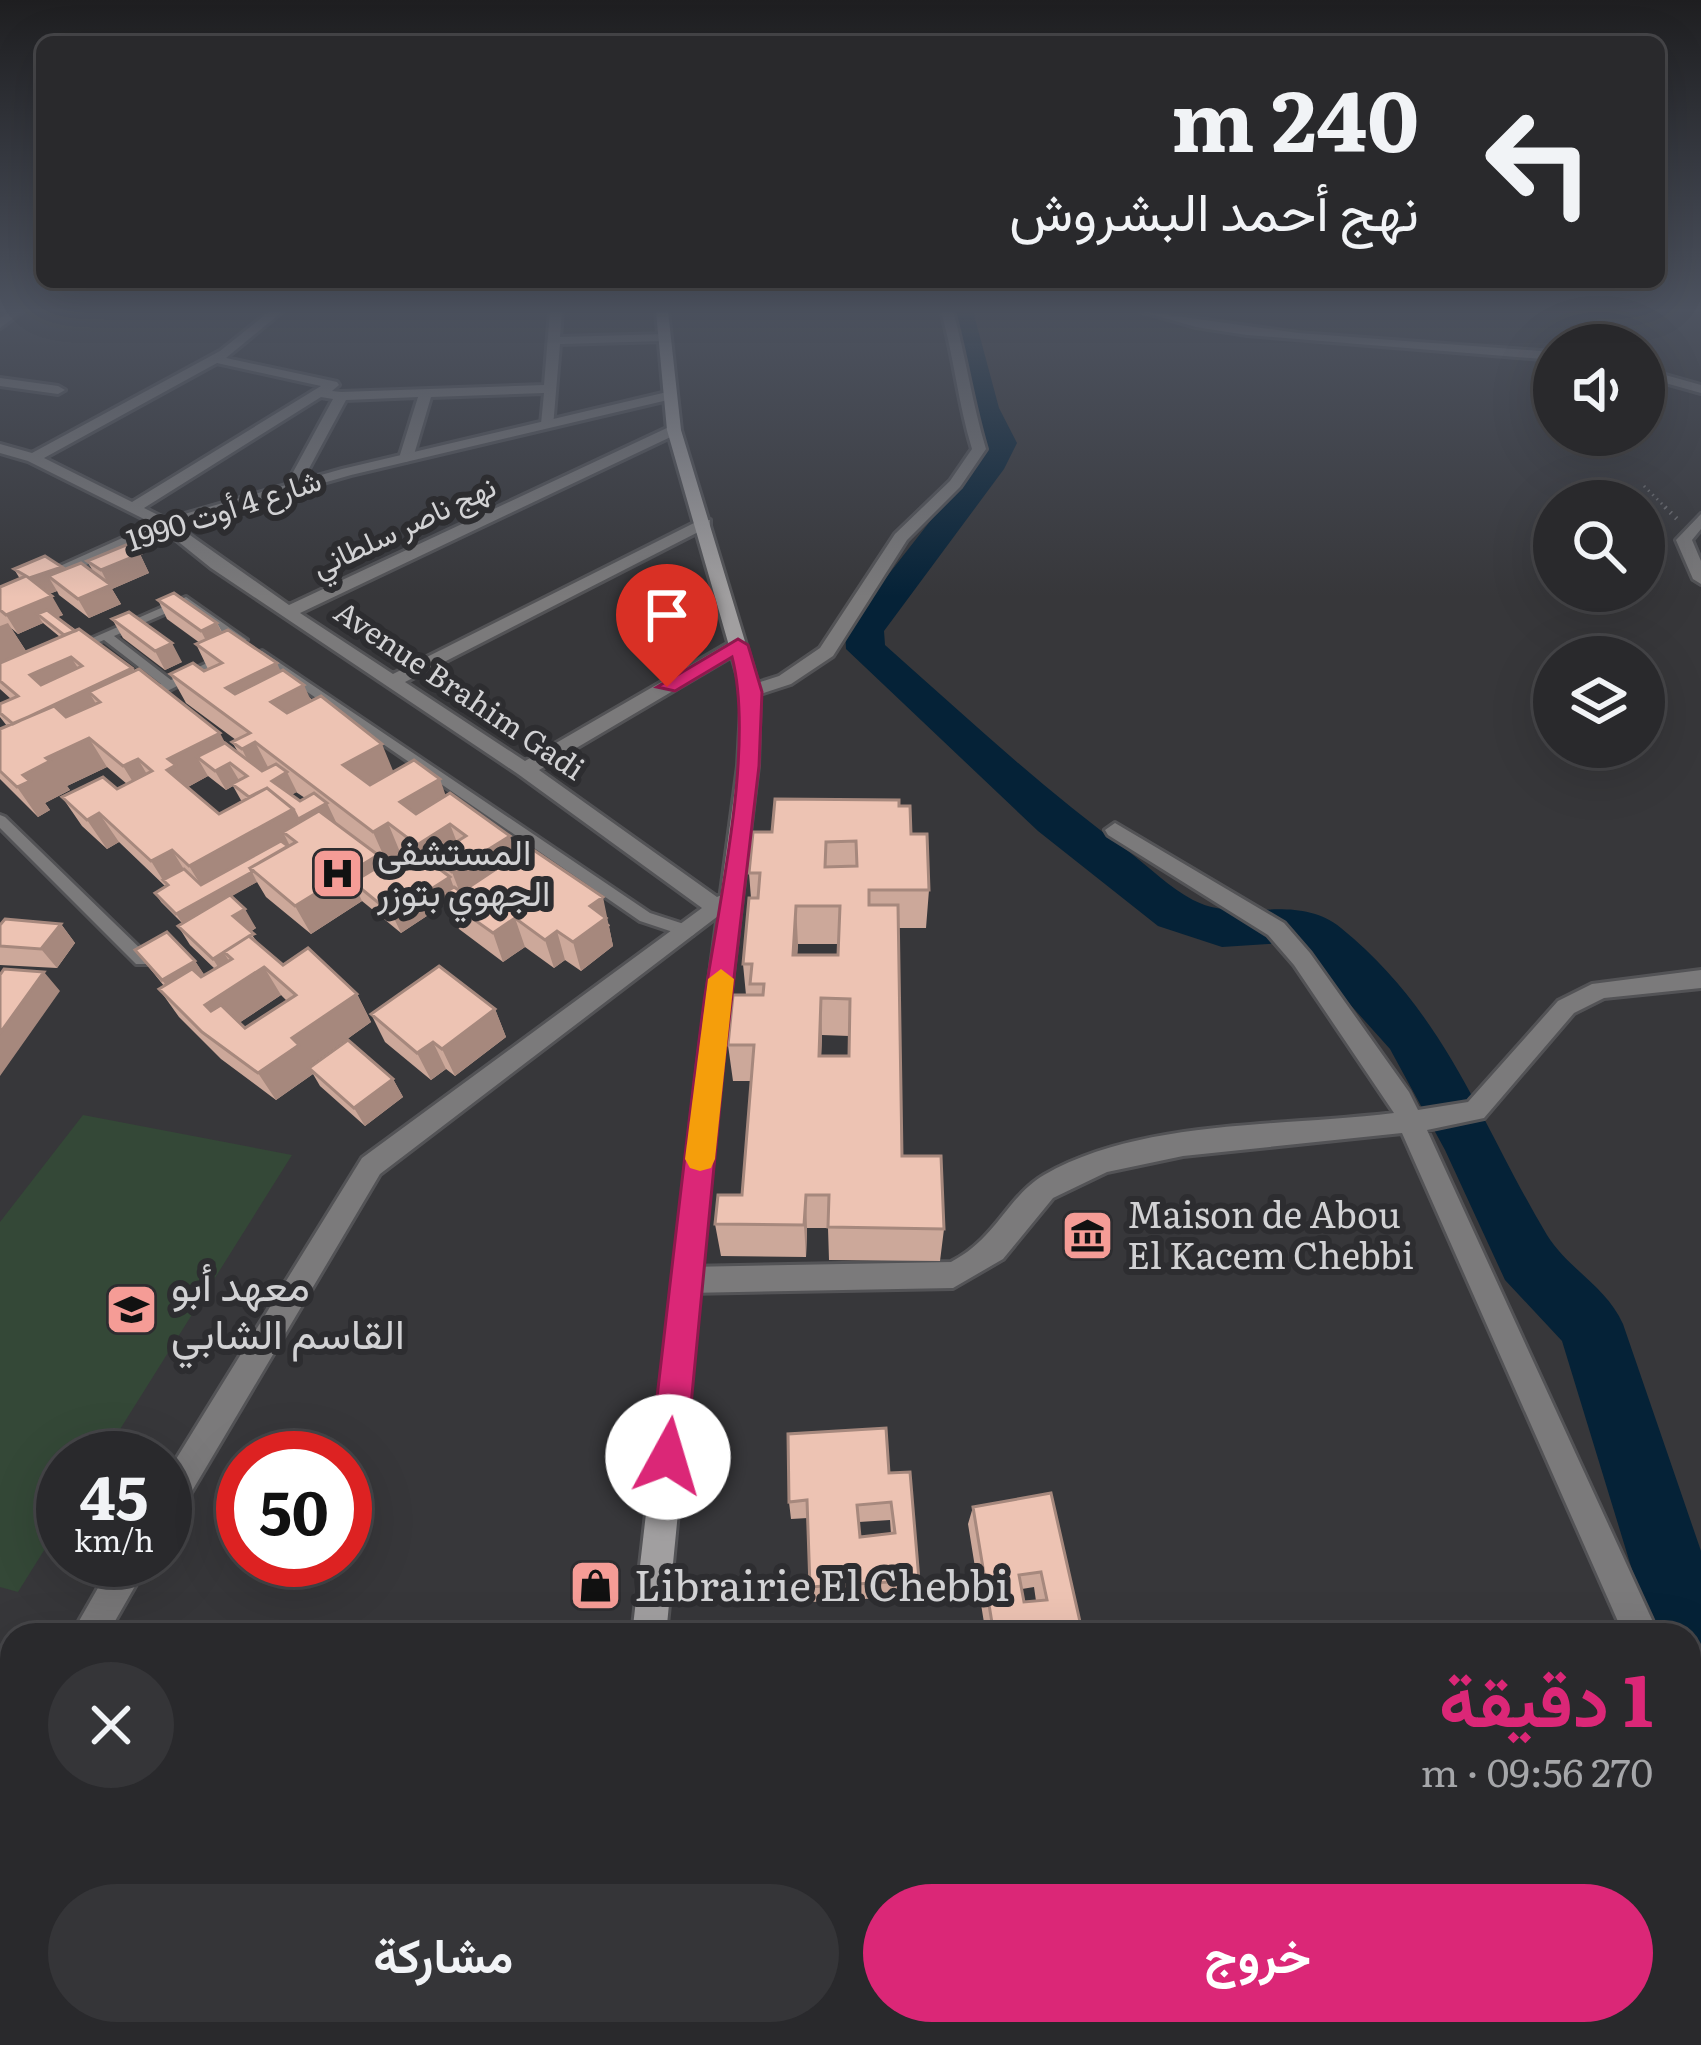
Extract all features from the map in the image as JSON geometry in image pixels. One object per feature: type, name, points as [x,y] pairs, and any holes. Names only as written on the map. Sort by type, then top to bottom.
[{"type":"main road","points":[[650,1623],[725,903],[748,766],[751,692],[669,406]]},
{"type":"street","points":[[32,458],[127,406]]},
{"type":"street","points":[[131,509],[298,406]]},
{"type":"street","points":[[292,487],[335,406]]},
{"type":"street","points":[[406,458],[421,406]]},
{"type":"street","points":[[548,406],[548,424]]},
{"type":"street","name":"شارع 4 أوت 1990","points":[[0,599],[165,524],[292,487],[623,406]]},
{"type":"street","points":[[751,692],[808,668],[827,652],[901,537],[955,484],[979,449],[966,406]]},
{"type":"street","name":"نهج ناصر سلطاني","points":[[288,612],[674,430]]},
{"type":"street","name":"Avenue Brahim Gadi","points":[[0,448],[32,458],[165,524],[288,612],[725,903]]},
{"type":"street","points":[[392,681],[705,523]]},
{"type":"street","points":[[1696,524],[1684,540],[1701,579]]},
{"type":"street","points":[[525,770],[738,645]]},
{"type":"street","points":[[1114,830],[1276,929],[1424,1120],[1637,1623]]},
{"type":"street","points":[[192,1462],[371,1166],[725,903]]},
{"type":"street","points":[[687,1280],[952,1275],[976,1264],[999,1245],[1034,1198],[1052,1184],[1163,1144],[1475,1112],[1566,1006],[1600,990],[1701,979]]},
{"type":"street","points":[[95,1623],[117,1587]]},
{"type":"lane","points":[[85,644],[186,600],[644,916],[688,931]]},
{"type":"lane","points":[[105,635],[170,685]]},
{"type":"lane","points":[[151,694],[251,647]]},
{"type":"lane","points":[[0,820],[142,960]]},
{"type":"path","points":[[1665,501],[1696,524]]},
{"type":"green space","points":[[83,1115],[292,1155],[119,1431],[36,1431],[36,1563],[18,1592],[0,1587],[0,1222]]},
{"type":"building","points":[[126,545],[140,554],[101,570],[87,561]]},
{"type":"building","points":[[45,556],[62,567],[29,578],[52,596],[6,615],[0,610],[0,587],[26,576],[14,569]]},
{"type":"building","points":[[81,563],[111,585],[78,599],[48,576]]},
{"type":"building","points":[[174,593],[217,623],[201,631],[158,600]]},
{"type":"building","points":[[47,610],[75,631],[64,635],[37,614]]},
{"type":"building","points":[[129,612],[172,643],[155,651],[112,619]]},
{"type":"building","points":[[79,629],[132,668],[13,724],[0,713],[0,704],[18,696],[0,681],[0,663]],"holes":[[[71,657],[82,666],[41,685],[30,675]]]},
{"type":"building","points":[[228,630],[277,663],[226,688],[235,694],[283,670],[304,685],[271,702],[287,713],[321,696],[382,744],[343,765],[370,785],[414,760],[440,779],[400,802],[416,814],[450,793],[510,836],[452,872],[432,857],[466,836],[450,824],[417,845],[388,823],[373,832],[255,742],[242,749],[232,742],[250,733],[170,674],[193,663],[204,671],[222,663],[196,644]]},
{"type":"building","points":[[139,669],[220,733],[168,759],[176,765],[167,770],[219,814],[267,788],[293,809],[189,866],[172,850],[151,861],[99,813],[87,820],[62,797],[103,777],[117,789],[152,771],[138,759],[123,766],[89,738],[46,758],[50,761],[23,775],[30,781],[17,787],[0,771],[0,729],[54,706],[66,717],[100,702],[89,692]]},
{"type":"building","points":[[225,743],[262,771],[276,764],[287,772],[272,781],[300,801],[314,793],[327,803],[298,819],[267,788],[249,797],[232,784],[247,776],[230,763],[215,771],[197,757]]},
{"type":"building","points":[[775,799],[899,800],[899,806],[910,806],[911,834],[927,834],[929,890],[869,890],[869,905],[898,905],[902,1156],[941,1156],[944,1229],[828,1227],[829,1195],[806,1195],[804,1225],[715,1224],[718,1195],[742,1195],[754,1045],[728,1045],[733,995],[763,995],[764,984],[750,984],[752,964],[743,964],[749,898],[758,898],[760,873],[749,873],[753,832],[772,832]],"holes":[[[856,841],[857,866],[825,867],[826,842]],[[796,906],[840,906],[838,955],[793,955]],[[821,998],[850,999],[849,1056],[819,1056]]]},
{"type":"building","points":[[319,811],[378,855],[295,906],[250,868],[296,842],[283,832]]},
{"type":"building","points":[[281,841],[288,846],[250,868],[252,872],[176,914],[155,893],[168,885],[163,880],[184,869],[201,885]]},
{"type":"building","points":[[411,847],[450,877],[392,914],[353,882]]},
{"type":"building","points":[[529,847],[603,897],[590,906],[606,918],[573,942],[557,931],[545,940],[515,918],[493,933],[448,901]]},
{"type":"building","points":[[454,887],[467,888],[451,899],[444,893]]},
{"type":"building","points":[[230,895],[245,909],[233,916],[254,934],[213,959],[178,926]]},
{"type":"building","points":[[5,919],[61,924],[41,949],[0,946],[0,925]]},
{"type":"building","points":[[167,932],[195,961],[162,980],[135,950]]},
{"type":"building","points":[[249,936],[283,965],[308,948],[357,994],[292,1038],[299,1045],[258,1073],[202,1032],[159,989],[192,969],[201,977],[232,959],[224,952]],"holes":[[[264,967],[296,995],[245,1028],[221,1005],[211,1011],[205,1005]]]},
{"type":"building","points":[[439,966],[495,1009],[442,1049],[433,1042],[417,1053],[371,1014]]},
{"type":"building","points":[[4,969],[44,972],[0,1033],[0,975]]},
{"type":"building","points":[[348,1040],[393,1079],[354,1108],[309,1068]]},
{"type":"building","points":[[886,1428],[889,1473],[910,1472],[919,1580],[810,1587],[807,1500],[789,1502],[788,1434]],"holes":[[[891,1502],[895,1533],[860,1537],[857,1505]]]},
{"type":"building","points":[[1051,1493],[1080,1623],[992,1623],[973,1507]],"holes":[[[1041,1572],[1047,1600],[1024,1602],[1019,1575]]]},
{"type":"waterway","points":[[984,406],[1001,443],[993,462],[864,630],[866,649],[1054,820],[1176,913],[1222,929],[1288,924],[1321,939],[1409,1034],[1469,1139],[1527,1260],[1590,1324],[1687,1623]]},
{"type":"slow traffic","points":[[700,1159],[721,979]]},
{"type":"place","name":"المستشفى الجهوي بتوزر","points":[[338,873]]},
{"type":"place","name":"Maison de Abou El Kacem Chebbi","points":[[1088,1236]]},
{"type":"place","name":"معهد أبو القاسم الشابي","points":[[132,1310]]},
{"type":"place","name":"Librairie El Chebbi","points":[[595,1586]]},
{"type":"route","points":[[667,687],[738,645],[751,680],[748,766],[668,1457]]}]
